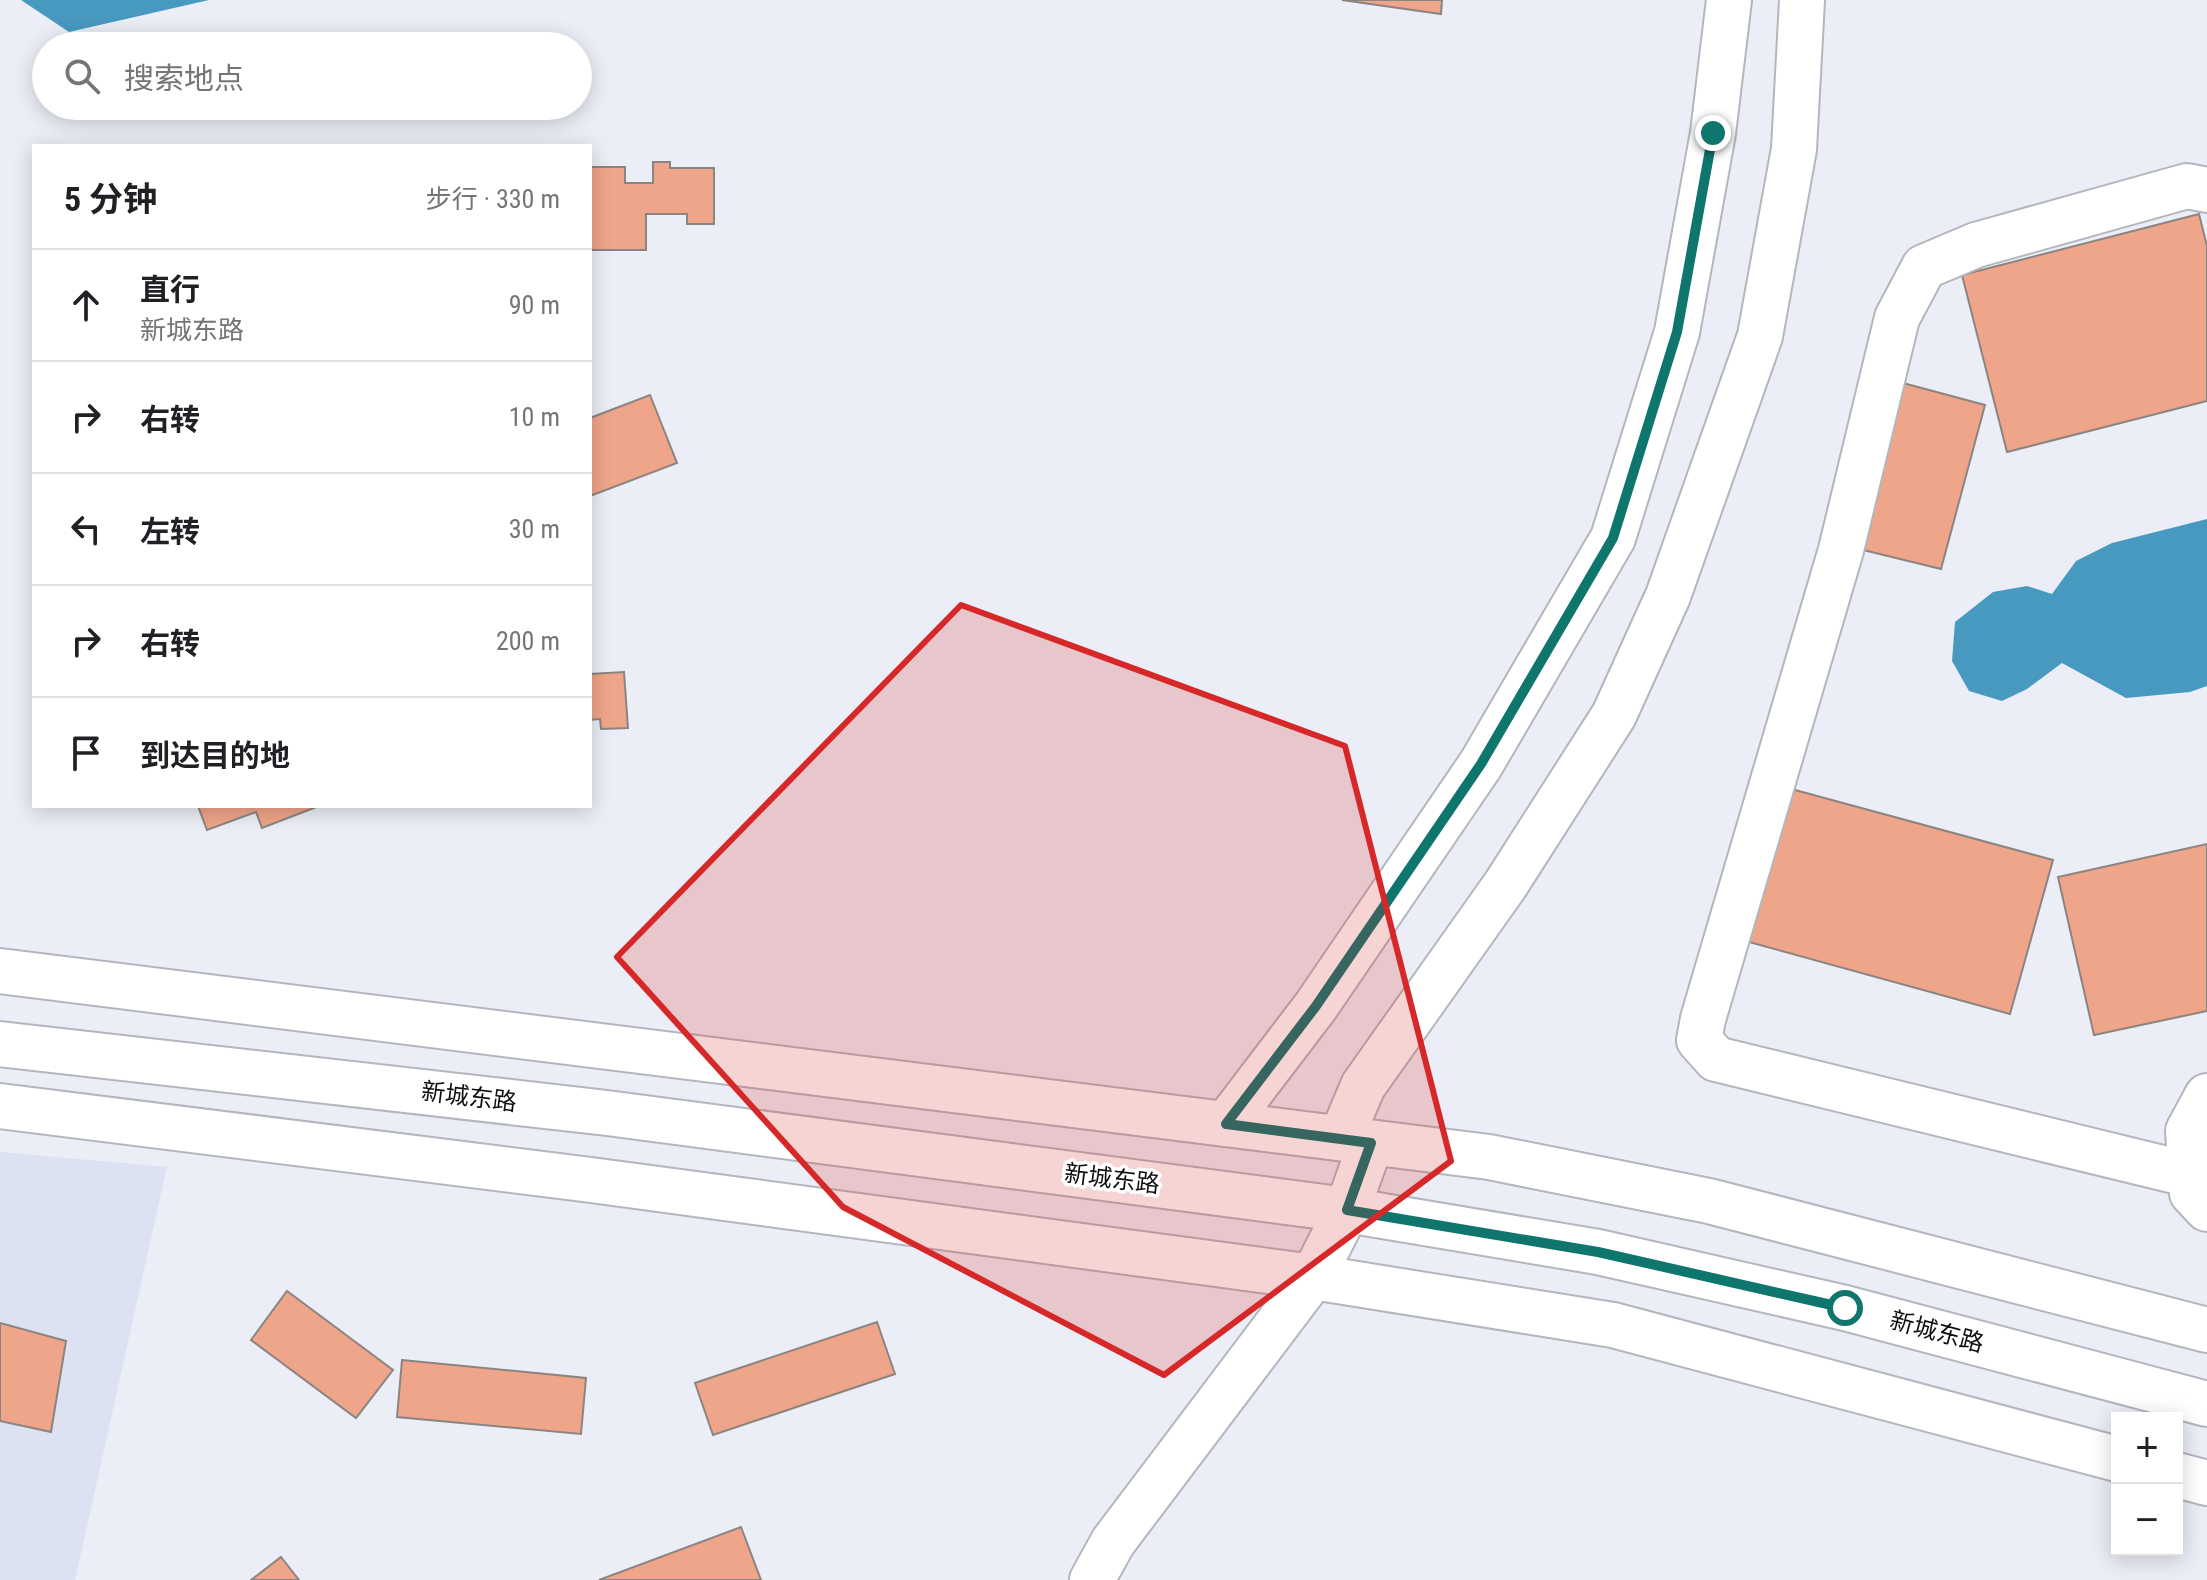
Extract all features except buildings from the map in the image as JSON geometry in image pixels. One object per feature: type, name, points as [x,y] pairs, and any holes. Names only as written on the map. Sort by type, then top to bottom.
[{"type":"main road","points":[[1226,1124],[1316,1006],[1481,764],[1613,538],[1677,332],[1713,133],[1729,0]]},
{"type":"main road","points":[[1092,1580],[1113,1542],[1313,1277],[1347,1210],[1363,1086],[1506,884],[1614,715],[1668,596],[1760,336],[1794,149],[1802,0]]},
{"type":"main road","points":[[2207,190],[2187,186],[1976,245],[1924,267],[1897,318],[1841,550],[1699,1040],[1716,1059],[2199,1192],[2188,1131],[2207,1096]]},
{"type":"main road","points":[[0,971],[1489,1157],[1709,1201],[2207,1330]]},
{"type":"main road","name":"新城东路","points":[[0,1044],[607,1113],[1347,1210],[1598,1252],[1814,1301],[2207,1404]]},
{"type":"main road","points":[[0,1106],[606,1182],[1313,1277],[1613,1325],[2111,1457]]},
{"type":"main road","points":[[2183,1477],[2207,1483]]},
{"type":"highlighted area","points":[[961,605],[1345,746],[1451,1161],[1164,1375],[843,1207],[617,957]]},
{"type":"shaded area","points":[[0,1152],[167,1167],[75,1580],[0,1580]]},
{"type":"water","points":[[21,0],[209,0],[69,32]]},
{"type":"water","points":[[2207,519],[2207,686],[2190,692],[2126,698],[2062,663],[2027,689],[2002,701],[1969,691],[1952,661],[1955,622],[1993,592],[2027,586],[2052,594],[2076,561],[2112,543]]},
{"type":"route","points":[[1713,133],[1677,332],[1613,538],[1481,764],[1316,1006],[1226,1124],[1371,1143],[1347,1210],[1598,1252],[1845,1308]]}]
